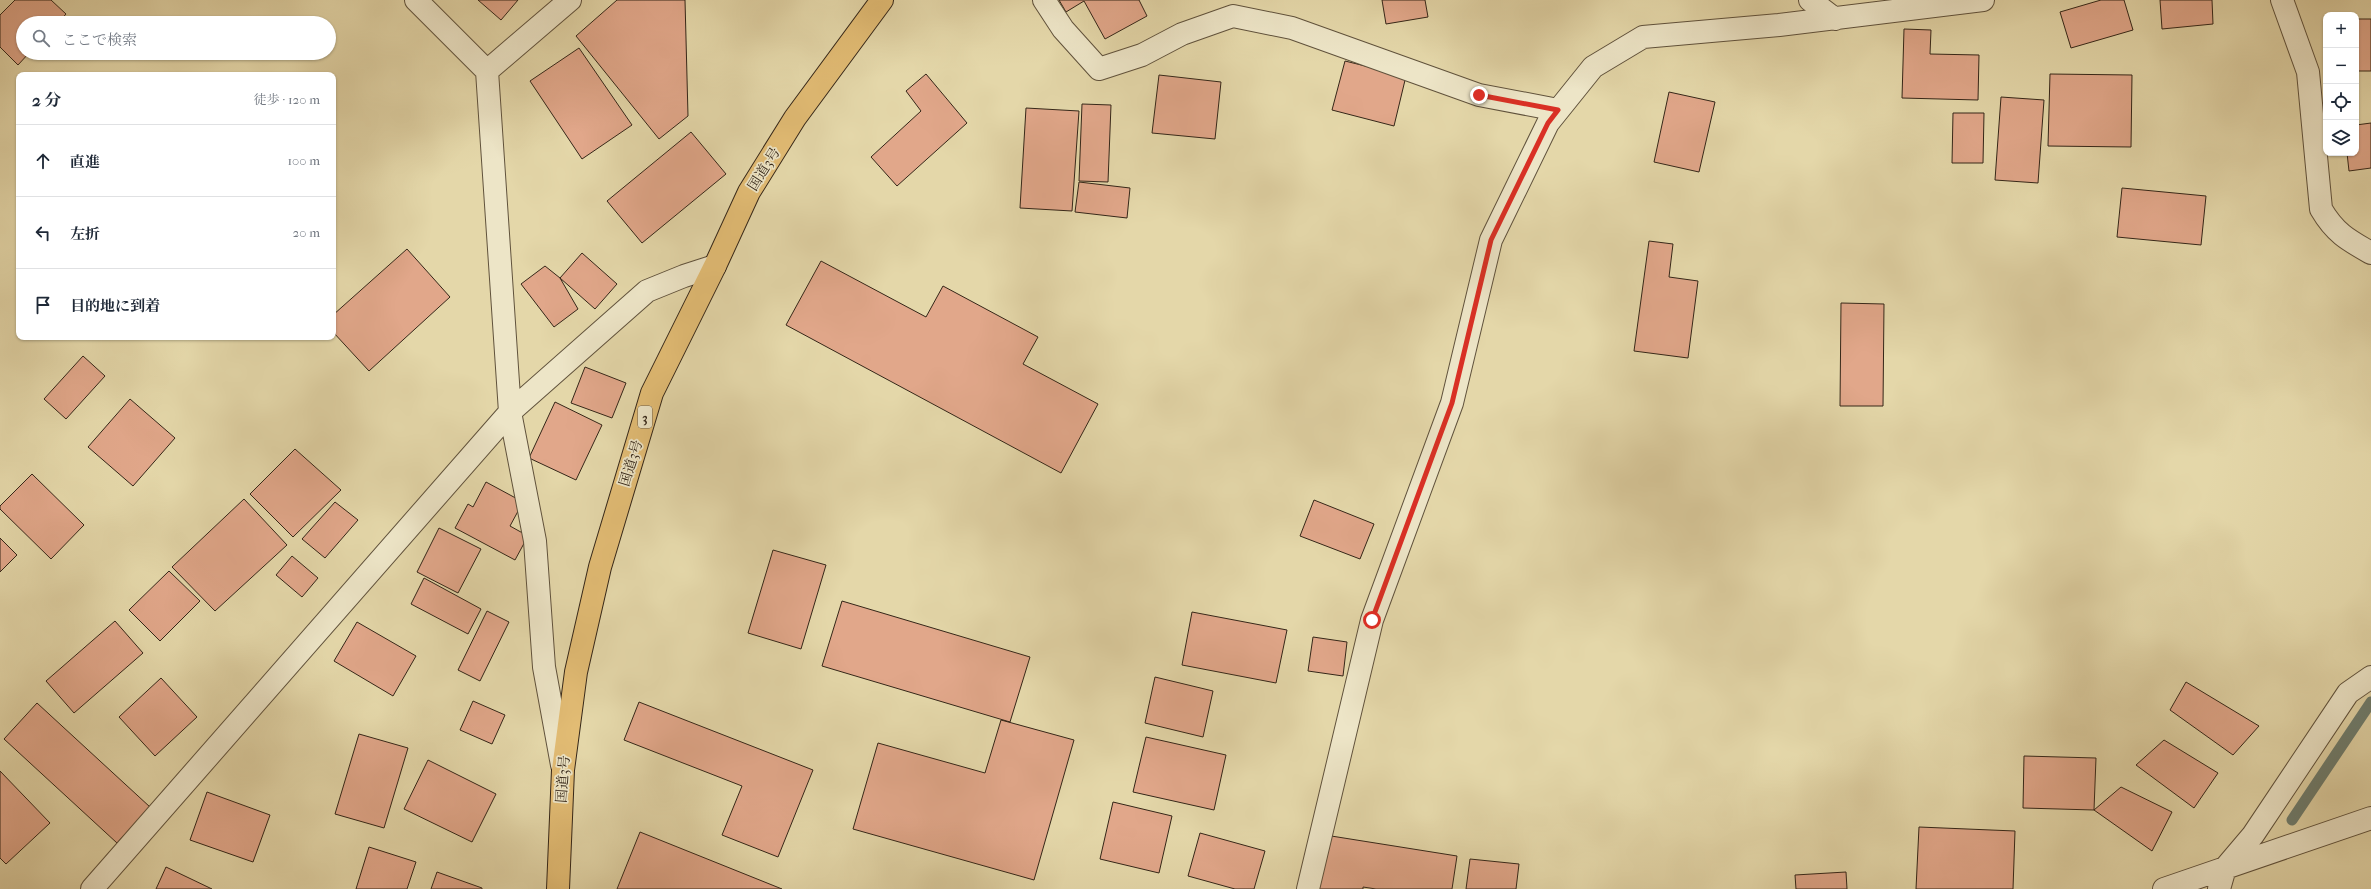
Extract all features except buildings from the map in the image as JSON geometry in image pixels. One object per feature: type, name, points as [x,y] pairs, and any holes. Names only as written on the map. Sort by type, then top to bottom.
[{"type":"highway","name":"国道3号","points":[[558,889],[563,770],[576,672],[600,567],[652,393],[716,266],[748,192],[787,131],[882,0]]},
{"type":"street","points":[[416,0],[488,71],[510,412],[535,541],[544,667],[563,770]]},
{"type":"street","points":[[488,71],[570,0]]},
{"type":"street","points":[[1044,0],[1063,29],[1099,69],[1142,55],[1182,34],[1233,16],[1292,28],[1479,95],[1558,110]]},
{"type":"street","points":[[1810,0],[1835,19]]},
{"type":"street","points":[[1308,889],[1372,620],[1452,403],[1491,240],[1548,123],[1593,67],[1643,37],[1835,19],[1983,0]]},
{"type":"street","points":[[2282,0],[2308,72],[2321,210],[2330,224],[2342,237],[2371,253]]},
{"type":"street","points":[[92,889],[510,412],[647,291],[684,276],[716,266]]},
{"type":"street","points":[[2218,889],[2225,868],[2253,835],[2348,693],[2371,677]]},
{"type":"street","points":[[2164,889],[2371,818]]},
{"type":"waterway","points":[[2292,820],[2371,702]]},
{"type":"route","points":[[1372,620],[1452,403],[1491,240],[1548,123],[1558,110],[1479,95]]}]
